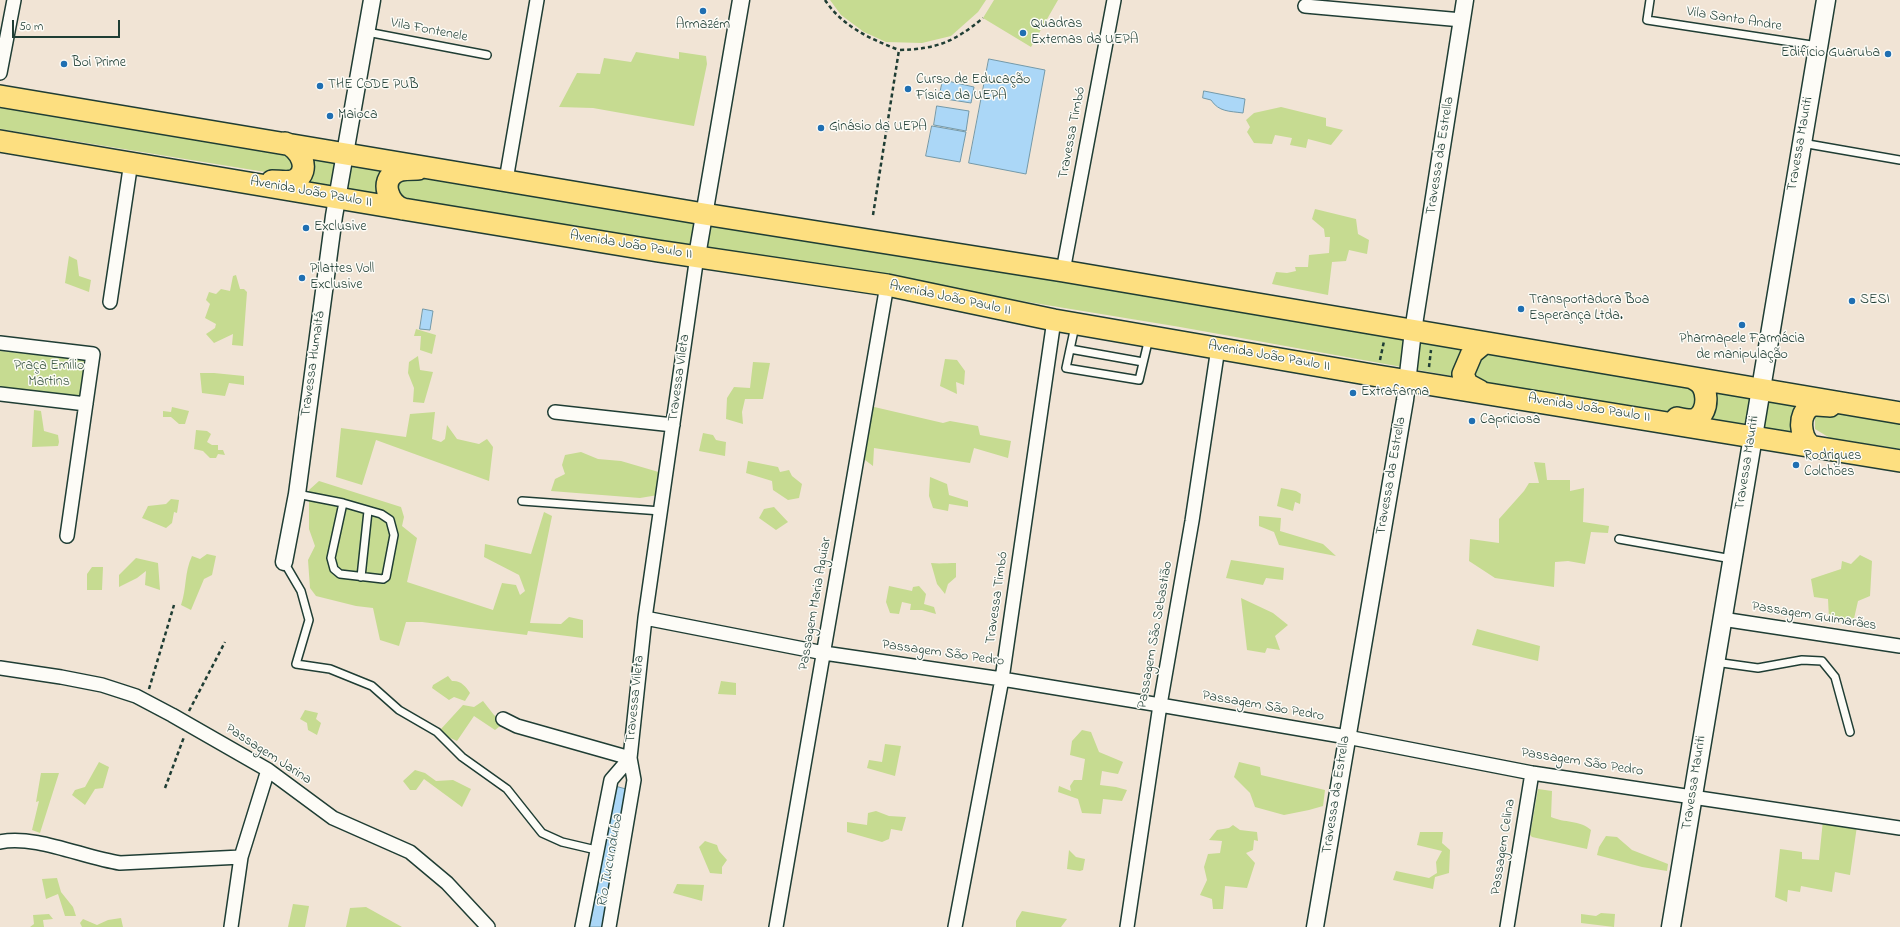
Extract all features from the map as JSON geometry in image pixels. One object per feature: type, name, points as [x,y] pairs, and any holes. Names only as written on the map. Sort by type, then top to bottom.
[{"type":"main road","name":"Travessa Mauriti","points":[[1671,927],[1826,0]]},
{"type":"main road","points":[[0,96],[345,152],[704,214],[1064,271],[1900,413]]},
{"type":"main road","name":"Avenida João Paulo II","points":[[0,141],[403,209],[887,285],[1054,320],[1149,337],[1659,421],[1753,435],[1900,461]]},
{"type":"main road","points":[[256,184],[266,181],[292,181],[300,176],[302,173],[303,158],[292,145],[285,143]]},
{"type":"main road","points":[[403,209],[396,207],[387,192],[392,175],[400,170],[436,168]]},
{"type":"main road","points":[[1480,391],[1467,384],[1463,374],[1472,353],[1484,343]]},
{"type":"main road","points":[[1659,421],[1667,417],[1693,420],[1701,415],[1704,409],[1706,392],[1701,383],[1694,379]]},
{"type":"main road","points":[[1811,446],[1806,442],[1802,433],[1804,413],[1810,406],[1865,408]]},
{"type":"street","points":[[0,73],[14,0]]},
{"type":"street","name":"Travessa Humaitá","points":[[284,562],[297,494],[337,198],[372,0]]},
{"type":"street","points":[[506,180],[537,0]]},
{"type":"street","name":"Travessa Vileta","points":[[609,927],[634,780],[630,758],[645,618],[697,256],[741,0]]},
{"type":"street","name":"Travessa Timbó","points":[[1064,271],[1114,0]]},
{"type":"street","name":"Travessa da Estrella","points":[[1315,927],[1407,379],[1413,331],[1465,0]]},
{"type":"street","points":[[1304,6],[1462,20]]},
{"type":"street","points":[[110,302],[131,162]]},
{"type":"street","name":"Passagem Maria Aguiar","points":[[776,927],[887,285]]},
{"type":"street","name":"Travessa Timbó","points":[[956,927],[1002,679],[1054,320]]},
{"type":"street","points":[[0,343],[94,354],[67,536]]},
{"type":"street","name":"Passagem São Sebastião","points":[[1127,927],[1160,706],[1192,521],[1218,348]]},
{"type":"street","points":[[0,394],[86,404]]},
{"type":"street","points":[[555,412],[673,425]]},
{"type":"street","name":"Passagem São Pedro","points":[[645,618],[824,653],[1002,679],[1347,737],[1532,772],[1900,828]]},
{"type":"street","name":"Passagem Guimarães","points":[[1722,619],[1900,646]]},
{"type":"street","name":"Passagem Jarina","points":[[0,668],[102,685],[145,701],[268,770],[333,818],[410,852],[447,883],[488,927]]},
{"type":"street","points":[[503,719],[517,726],[630,758]]},
{"type":"street","name":"Travessa Vileta","points":[[582,927],[611,780],[630,758]]},
{"type":"street","points":[[231,927],[241,857],[268,770]]},
{"type":"street","name":"Passagem Celina","points":[[1507,927],[1532,772]]},
{"type":"street","points":[[0,842],[8,840],[37,843],[100,860],[120,863],[241,857]]},
{"type":"lane","name":"Vila Santo Andre","points":[[1650,0],[1647,20],[1818,46]]},
{"type":"lane","name":"Vila Fontenele","points":[[366,32],[487,55]]},
{"type":"lane","points":[[1802,143],[1900,160]]},
{"type":"lane","points":[[1075,324],[1066,368],[1139,380],[1149,337]]},
{"type":"lane","points":[[1070,349],[1144,362]]},
{"type":"lane","points":[[297,494],[343,503],[381,514],[390,520],[394,535],[386,577],[380,580],[340,574],[334,569],[331,558],[343,503]]},
{"type":"lane","points":[[522,501],[661,511]]},
{"type":"lane","points":[[361,577],[368,511]]},
{"type":"lane","points":[[1619,539],[1732,559]]},
{"type":"lane","points":[[284,562],[301,591],[309,620],[296,664],[330,669],[372,686],[399,710],[437,732],[462,757],[507,789],[542,833],[562,842],[596,850]]},
{"type":"lane","points":[[1715,662],[1758,668],[1795,660],[1822,661],[1835,677],[1850,732]]},
{"type":"path","points":[[825,0],[834,13],[858,32],[899,50],[915,50],[951,41],[982,18]]},
{"type":"path","points":[[873,215],[899,50]]},
{"type":"path","points":[[1380,364],[1385,333]]},
{"type":"path","points":[[1428,371],[1432,342]]},
{"type":"path","points":[[145,701],[174,605]]},
{"type":"path","points":[[165,788],[186,723],[224,642]]},
{"type":"green space","points":[[830,0],[986,0],[978,12],[951,36],[922,43],[886,42],[864,32],[841,15]]},
{"type":"green space","name":"Quadras Externas da UEPA","points":[[994,0],[1058,0],[1031,47],[983,18]]},
{"type":"green space","points":[[636,52],[679,59],[679,52],[706,56],[707,64],[694,126],[593,108],[559,107],[577,73],[600,74],[604,58],[631,62]]},
{"type":"green space","points":[[0,98],[296,151],[296,177],[0,129]]},
{"type":"green space","points":[[1281,107],[1326,118],[1326,126],[1343,130],[1331,145],[1308,139],[1306,148],[1290,145],[1292,138],[1275,135],[1272,144],[1254,143],[1247,132],[1250,127],[1246,120],[1254,113]]},
{"type":"green space","points":[[305,157],[1808,403],[1798,435],[1546,393],[1180,327],[298,182]]},
{"type":"green space","points":[[1315,209],[1356,219],[1358,234],[1369,240],[1367,254],[1349,250],[1346,261],[1332,262],[1328,295],[1272,284],[1276,272],[1287,273],[1296,271],[1295,267],[1308,267],[1309,255],[1329,253],[1330,237],[1325,237],[1324,229],[1312,219]]},
{"type":"green space","points":[[69,256],[77,260],[79,276],[91,280],[89,292],[65,283]]},
{"type":"green space","points":[[236,275],[240,289],[244,289],[247,292],[243,346],[232,345],[233,334],[214,343],[206,334],[215,328],[216,324],[205,318],[210,304],[206,300],[209,292],[216,294],[221,289],[230,291],[233,276]]},
{"type":"green space","points":[[416,329],[436,335],[432,354],[420,350],[421,336],[414,336]]},
{"type":"green space","name":"Praça Emílio Martins","points":[[0,351],[90,360],[83,397],[0,389]]},
{"type":"green space","points":[[418,356],[420,370],[433,372],[424,403],[413,402],[414,388],[408,373],[409,362]]},
{"type":"green space","points":[[945,359],[957,360],[965,371],[964,385],[956,382],[957,394],[940,386]]},
{"type":"green space","points":[[753,362],[770,363],[763,399],[745,399],[742,412],[743,424],[726,419],[727,398],[734,387],[750,388]]},
{"type":"green space","points":[[200,373],[244,376],[244,385],[229,383],[225,396],[202,393]]},
{"type":"green space","points":[[870,406],[943,423],[950,421],[978,426],[980,435],[1011,441],[1008,458],[974,448],[970,463],[874,448],[873,466],[861,457]]},
{"type":"green space","points":[[172,407],[189,411],[185,424],[179,424],[171,417],[163,417],[163,411],[171,412]]},
{"type":"green space","points":[[1822,409],[1900,423],[1900,449],[1830,438],[1815,429],[1815,417]]},
{"type":"green space","points":[[34,410],[41,411],[44,431],[58,435],[58,446],[32,447]]},
{"type":"green space","points":[[435,412],[432,439],[441,442],[445,439],[447,425],[457,439],[479,444],[487,439],[493,447],[489,481],[376,440],[362,485],[336,477],[341,428],[406,437],[410,414]]},
{"type":"green space","points":[[196,430],[207,431],[211,434],[207,442],[212,445],[218,445],[218,450],[223,450],[225,455],[218,454],[216,458],[210,458],[203,451],[194,449]]},
{"type":"green space","points":[[703,433],[713,435],[716,440],[726,442],[725,456],[699,451]]},
{"type":"green space","points":[[581,452],[598,459],[621,461],[662,473],[658,495],[640,498],[551,491],[555,479],[565,474],[562,465],[565,455]]},
{"type":"green space","points":[[748,461],[778,467],[780,472],[789,470],[792,476],[802,484],[799,498],[788,500],[773,490],[772,481],[746,473]]},
{"type":"green space","points":[[1534,462],[1545,463],[1547,480],[1570,480],[1570,491],[1584,488],[1583,522],[1609,526],[1608,533],[1591,532],[1585,564],[1568,561],[1555,562],[1554,587],[1495,578],[1469,561],[1470,539],[1499,543],[1499,519],[1524,491],[1529,483],[1539,483]]},
{"type":"green space","points":[[930,477],[947,484],[949,495],[968,501],[968,507],[949,504],[948,511],[933,508],[929,496]]},
{"type":"green space","points":[[319,481],[401,507],[404,517],[402,526],[417,538],[407,582],[493,610],[502,583],[516,585],[520,595],[525,591],[519,575],[484,557],[485,544],[531,554],[544,512],[552,516],[530,623],[561,624],[569,617],[583,620],[583,638],[528,631],[527,635],[422,622],[406,622],[399,646],[380,640],[373,608],[356,606],[316,596],[310,588],[308,560],[315,546],[309,529],[309,490]]},
{"type":"green space","points":[[1281,488],[1296,491],[1301,494],[1300,504],[1295,502],[1293,511],[1277,506]]},
{"type":"green space","points":[[171,499],[179,500],[177,513],[174,512],[172,523],[166,528],[142,518],[148,506],[166,504]]},
{"type":"green space","points":[[774,507],[788,522],[776,530],[759,518],[764,509]]},
{"type":"green space","points":[[1259,516],[1281,518],[1280,531],[1323,544],[1336,556],[1279,545],[1274,532],[1259,526]]},
{"type":"green space","points":[[207,554],[216,556],[212,575],[204,579],[191,610],[181,605],[189,562],[192,556],[200,559]]},
{"type":"green space","points":[[1860,555],[1872,561],[1870,596],[1858,601],[1853,623],[1829,619],[1828,599],[1814,597],[1811,579],[1841,569],[1842,561],[1851,564]]},
{"type":"green space","points":[[136,558],[158,563],[160,590],[145,585],[146,571],[137,578],[119,587],[119,575]]},
{"type":"green space","points":[[1231,560],[1284,568],[1283,580],[1266,578],[1263,585],[1226,578]]},
{"type":"green space","points":[[931,563],[956,563],[956,577],[948,584],[945,594],[937,584]]},
{"type":"green space","points":[[92,567],[103,567],[102,590],[87,590],[87,574]]},
{"type":"green space","points":[[889,586],[912,591],[913,587],[919,586],[926,594],[924,604],[934,607],[936,614],[922,610],[910,610],[911,604],[902,602],[899,614],[890,613],[886,602]]},
{"type":"green space","points":[[1241,598],[1273,613],[1288,625],[1275,636],[1280,650],[1267,648],[1265,653],[1247,650]]},
{"type":"green space","points":[[1477,629],[1540,646],[1538,661],[1472,645]]},
{"type":"green space","points":[[448,676],[452,681],[458,681],[468,690],[470,693],[465,701],[454,697],[449,700],[432,688],[433,685]]},
{"type":"green space","points":[[721,681],[736,683],[736,695],[718,694]]},
{"type":"green space","points":[[483,701],[494,715],[504,723],[495,730],[474,716],[457,741],[444,735],[441,729],[463,705],[474,707]]},
{"type":"green space","points":[[305,710],[318,713],[316,719],[321,723],[317,735],[308,730],[307,723],[300,719]]},
{"type":"green space","points":[[1082,730],[1091,732],[1099,752],[1123,762],[1118,774],[1102,771],[1100,785],[1127,790],[1122,801],[1103,799],[1101,814],[1082,813],[1078,799],[1058,792],[1059,786],[1071,791],[1070,786],[1074,780],[1082,780],[1085,759],[1070,755],[1072,741]]},
{"type":"green space","points":[[885,744],[901,746],[895,776],[867,768],[869,760],[882,762]]},
{"type":"green space","points":[[99,762],[109,767],[103,788],[95,789],[85,805],[72,795],[75,790],[85,787]]},
{"type":"green space","points":[[1239,762],[1260,767],[1261,775],[1325,790],[1323,806],[1284,815],[1255,807],[1250,793],[1234,777]]},
{"type":"green space","points":[[415,770],[425,773],[436,781],[453,780],[471,789],[462,807],[424,779],[416,790],[410,790],[403,781]]},
{"type":"green space","points":[[41,773],[59,773],[40,833],[32,830],[39,801],[36,802]]},
{"type":"green space","points":[[1538,789],[1552,791],[1551,817],[1577,823],[1591,830],[1587,849],[1532,837],[1530,835]]},
{"type":"green space","points":[[876,811],[889,816],[906,817],[902,831],[891,829],[889,839],[882,842],[847,832],[847,822],[867,825],[868,813]]},
{"type":"green space","points":[[1823,820],[1857,826],[1850,875],[1835,872],[1832,892],[1801,886],[1800,892],[1788,890],[1787,902],[1775,897],[1780,849],[1802,852],[1802,859],[1819,860]]},
{"type":"green space","points":[[1233,825],[1240,830],[1257,832],[1258,841],[1254,840],[1253,850],[1246,853],[1255,863],[1247,888],[1225,886],[1223,909],[1213,909],[1212,899],[1200,895],[1207,880],[1204,867],[1208,854],[1220,853],[1222,841],[1209,840],[1217,830],[1229,828]]},
{"type":"green space","points":[[1420,832],[1443,832],[1442,843],[1450,850],[1449,873],[1435,877],[1433,889],[1393,880],[1396,871],[1429,878],[1437,873],[1436,862],[1442,851],[1417,845]]},
{"type":"green space","points":[[1606,836],[1617,837],[1632,850],[1668,864],[1667,871],[1642,867],[1597,855],[1599,847]]},
{"type":"green space","points":[[705,841],[717,845],[719,851],[727,860],[722,867],[722,874],[710,873],[699,847]]},
{"type":"green space","points":[[1069,850],[1076,857],[1085,859],[1083,870],[1067,869]]},
{"type":"green space","points":[[57,878],[61,892],[73,907],[76,916],[65,916],[58,894],[46,899],[42,879]]},
{"type":"green space","points":[[677,884],[704,885],[702,901],[673,893]]},
{"type":"green space","points":[[293,904],[309,906],[305,927],[288,927]]},
{"type":"green space","points":[[366,907],[402,927],[346,927],[350,908]]},
{"type":"green space","points":[[1022,911],[1067,919],[1061,927],[1016,927],[1016,921]]},
{"type":"green space","points":[[1601,913],[1615,914],[1614,927],[1581,923],[1581,914],[1596,916]]},
{"type":"green space","points":[[49,914],[53,919],[43,920],[44,927],[30,927],[34,924],[33,915]]},
{"type":"green space","points":[[121,918],[123,927],[82,927],[80,923],[83,919],[97,925],[108,920]]},
{"type":"water","points":[[989,59],[1045,70],[1026,174],[969,163]]},
{"type":"water","points":[[943,80],[974,87],[971,103],[939,98]]},
{"type":"water","points":[[1204,91],[1245,99],[1243,113],[1217,107],[1211,100],[1203,98]]},
{"type":"water","points":[[937,106],[969,111],[966,131],[934,125]]},
{"type":"water","points":[[932,126],[966,132],[960,162],[926,156]]},
{"type":"water","points":[[423,309],[433,311],[430,330],[420,329]]},
{"type":"water","name":"Rio Tucunduba","points":[[615,786],[626,789],[604,927],[588,927]]},
{"type":"place","name":"Armazém","points":[[703,11]]},
{"type":"place","name":"Quadras Externas da UEPA","points":[[1023,33]]},
{"type":"place","name":"Edifício Guaruba","points":[[1888,54]]},
{"type":"place","name":"Boi Prime","points":[[64,64]]},
{"type":"place","name":"THE CODE PUB","points":[[320,86]]},
{"type":"place","name":"Curso de Educação Física da UEPA","points":[[908,89]]},
{"type":"place","name":"Maioca","points":[[330,116]]},
{"type":"place","name":"Ginásio da UEPA","points":[[821,128]]},
{"type":"place","name":"Exclusive","points":[[306,228]]},
{"type":"place","name":"Pilattes Voll Exclusive","points":[[302,278]]},
{"type":"place","name":"SESI","points":[[1852,301]]},
{"type":"place","name":"Transportadora Boa Esperança Ltda.","points":[[1521,309]]},
{"type":"place","name":"Pharmapele Farmácia de manipulação","points":[[1742,325]]},
{"type":"place","name":"Extrafarma","points":[[1353,393]]},
{"type":"place","name":"Capriciosa","points":[[1472,421]]},
{"type":"place","name":"Rodrigues Colchões","points":[[1796,465]]}]
